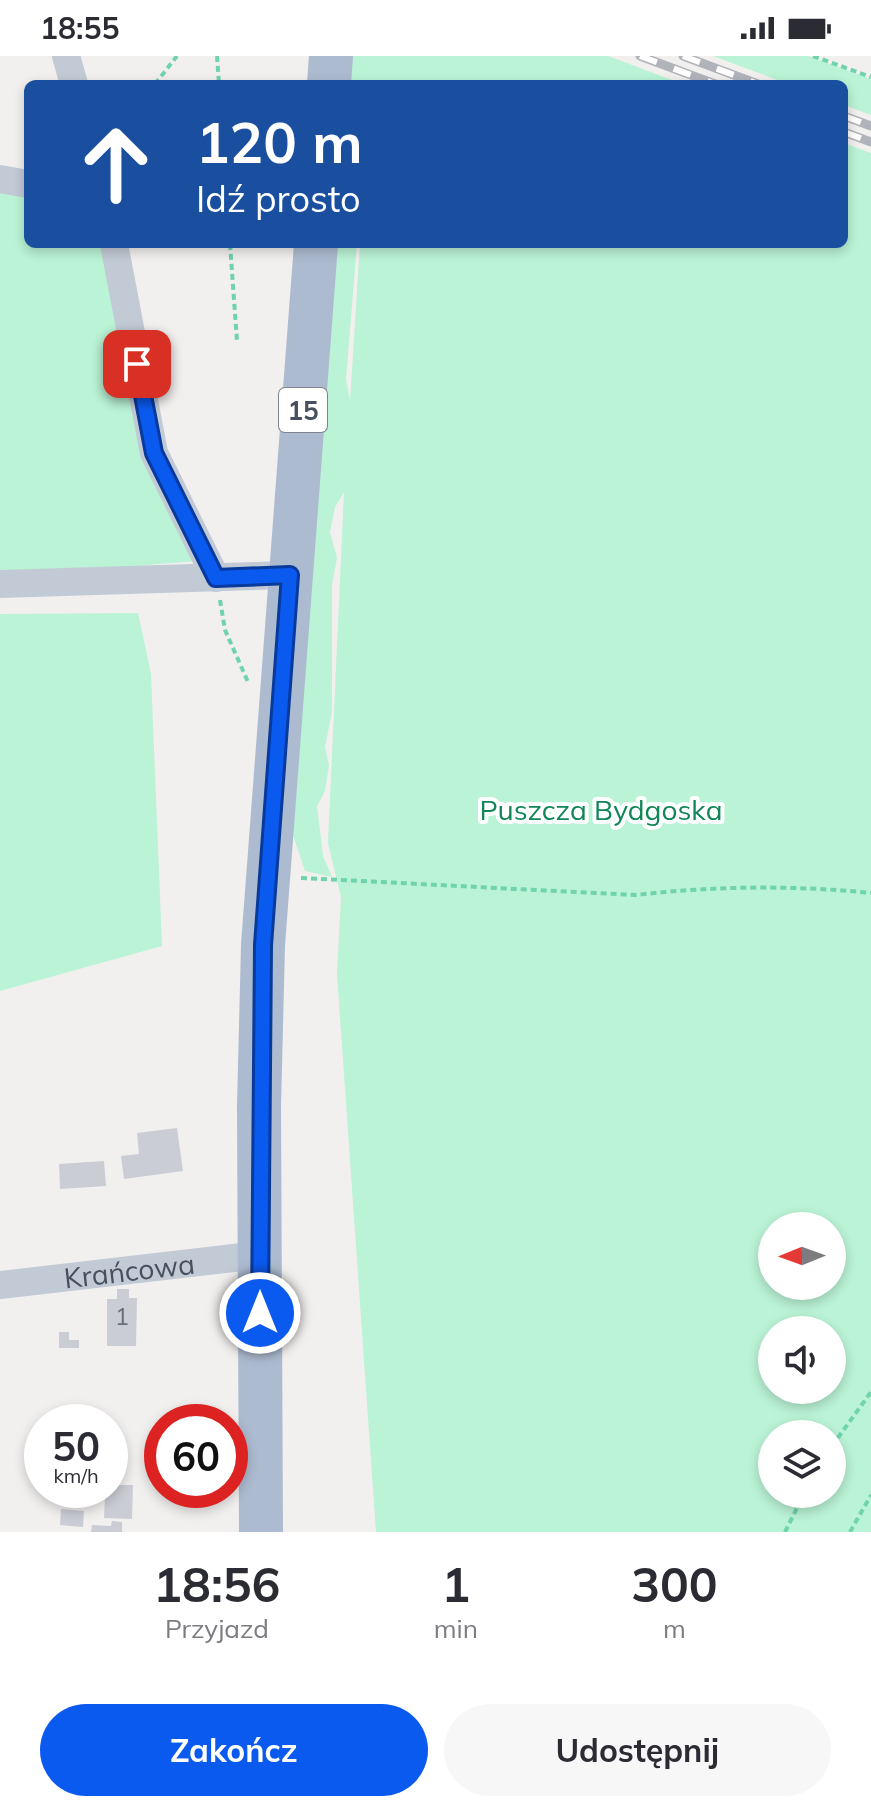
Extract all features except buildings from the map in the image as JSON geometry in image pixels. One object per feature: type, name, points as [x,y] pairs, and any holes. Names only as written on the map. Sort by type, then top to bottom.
[{"type":"main road","points":[[329,80],[331,56]]},
{"type":"main road","name":"15","points":[[261,1532],[259,1106],[267,877],[316,248]]},
{"type":"street","points":[[66,56],[73,80]]},
{"type":"street","points":[[0,179],[24,183]]},
{"type":"street","points":[[115,248],[154,453],[216,578]]},
{"type":"street","points":[[0,584],[290,575]]},
{"type":"street","name":"Krańcowa","points":[[0,1285],[260,1255]]},
{"type":"path","points":[[158,80],[177,56]]},
{"type":"path","points":[[217,56],[219,80]]},
{"type":"path","points":[[813,56],[871,77]]},
{"type":"path","points":[[230,248],[237,341]]},
{"type":"path","points":[[216,578],[225,630],[249,685]]},
{"type":"path","points":[[267,877],[636,895],[688,889],[820,888],[871,893]]},
{"type":"path","points":[[846,1427],[871,1392]]},
{"type":"path","points":[[850,1532],[871,1495]]},
{"type":"path","points":[[785,1532],[797,1508]]},
{"type":"green space","points":[[351,56],[608,56],[672,80],[349,80]]},
{"type":"green space","points":[[713,56],[808,56],[871,79],[871,115],[848,106],[848,80],[777,80]]},
{"type":"green space","name":"Puszcza Bydgoska","points":[[848,144],[871,153],[871,1532],[376,1532],[337,974],[341,897],[328,843],[344,492],[335,507],[330,532],[337,558],[332,584],[332,712],[325,747],[329,765],[325,791],[317,806],[323,856],[332,877],[305,871],[293,835],[336,248],[357,248],[346,379],[350,401],[360,248],[848,248]]},
{"type":"green space","points":[[0,187],[24,191],[24,248],[107,248],[197,561],[0,577]]},
{"type":"green space","points":[[138,613],[151,674],[162,946],[0,991],[0,614]]},
{"type":"railway","points":[[640,56],[704,80]]},
{"type":"railway","points":[[683,56],[747,80]]},
{"type":"railway","points":[[848,117],[871,126]]},
{"type":"railway","points":[[848,133],[871,142]]},
{"type":"route","points":[[137,364],[154,453],[216,578],[290,575],[263,945],[259,1106],[260,1313]]}]
